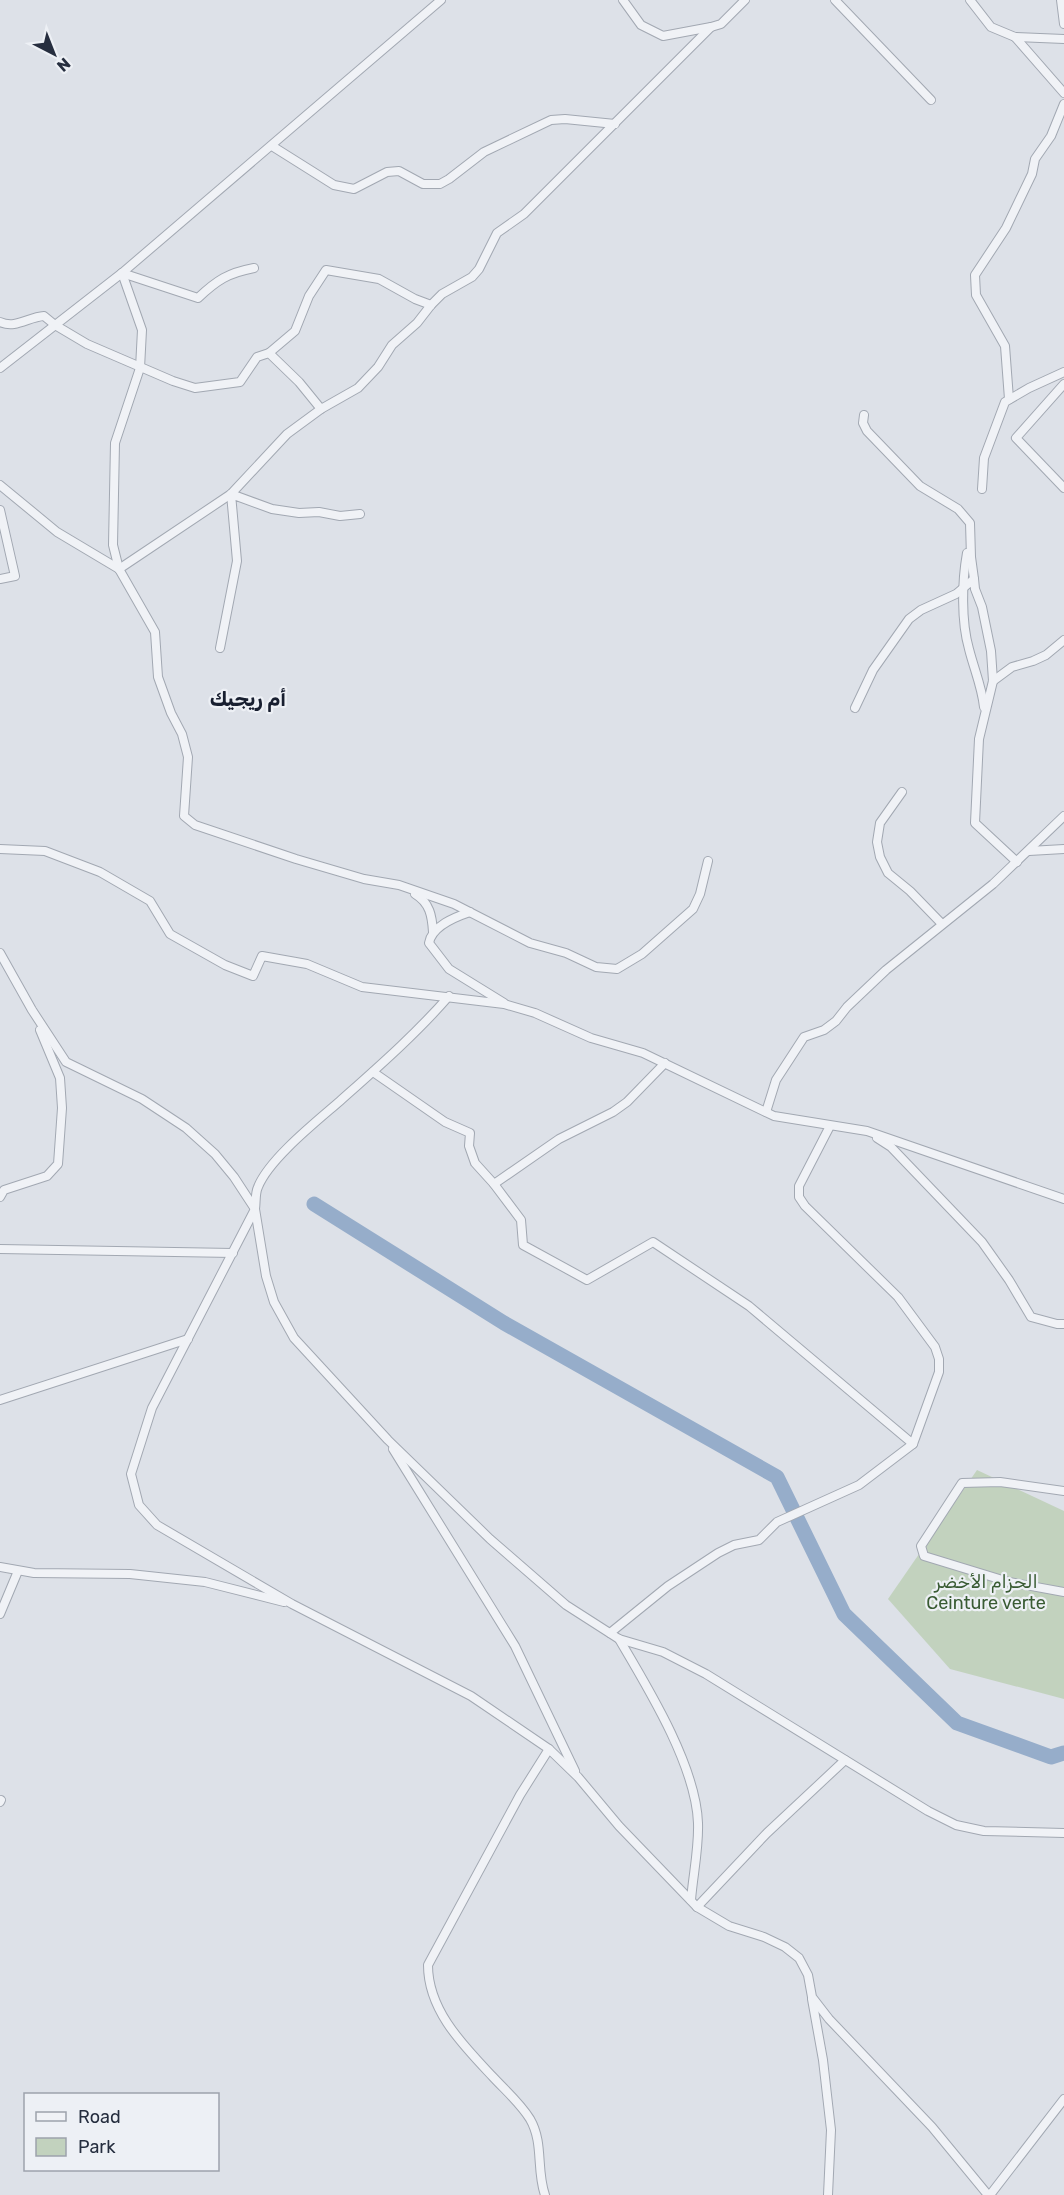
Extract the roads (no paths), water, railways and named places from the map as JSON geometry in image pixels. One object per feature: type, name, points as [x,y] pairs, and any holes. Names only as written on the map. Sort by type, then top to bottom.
[{"type":"street","points":[[0,368],[122,273],[441,0]]},
{"type":"street","points":[[623,0],[641,25],[663,36],[721,24],[746,0]]},
{"type":"street","points":[[835,0],[931,100]]},
{"type":"street","points":[[970,0],[991,27],[1015,37],[1064,39]]},
{"type":"street","points":[[1061,0],[1064,24]]},
{"type":"street","points":[[119,569],[231,494],[287,434],[321,409],[358,388],[378,367],[392,345],[417,323],[442,294],[472,277],[479,269],[497,233],[524,214],[711,27]]},
{"type":"street","points":[[1015,37],[1064,93]]},
{"type":"street","points":[[1009,399],[1005,346],[976,295],[975,275],[1006,228],[1032,174],[1035,159],[1051,136],[1064,104]]},
{"type":"street","points":[[272,146],[334,185],[354,189],[387,172],[399,171],[423,183],[440,184],[484,152],[551,120],[565,119],[615,124]]},
{"type":"street","points":[[122,273],[198,298],[214,283],[234,272],[254,268]]},
{"type":"street","points":[[0,322],[8,326],[22,323],[30,317],[44,316],[87,344],[140,368],[195,388],[240,382],[257,357],[269,353],[295,331],[309,296],[327,270],[379,279],[431,305]]},
{"type":"street","points":[[122,273],[142,330],[140,368],[115,443],[113,545],[119,569],[155,632],[158,677],[171,713],[182,734],[188,757],[184,816],[207,831],[364,879],[399,885],[470,912],[530,943],[566,953],[596,967],[617,969],[642,954],[693,909],[700,894],[708,861]]},
{"type":"street","points":[[269,353],[299,382],[321,409]]},
{"type":"street","points":[[982,489],[984,458],[1005,402],[1064,372]]},
{"type":"street","points":[[1064,384],[1016,438],[1064,488]]},
{"type":"street","points":[[864,415],[863,423],[867,431],[920,486],[958,509],[970,523],[975,589],[982,607],[991,651],[993,681],[979,739],[975,823],[1017,862]]},
{"type":"street","points":[[0,485],[57,532],[119,569]]},
{"type":"street","points":[[231,494],[272,509],[299,513],[319,512],[340,516],[360,514]]},
{"type":"street","points":[[220,648],[237,561],[231,494]]},
{"type":"street","points":[[0,510],[15,576],[0,579]]},
{"type":"street","points":[[970,537],[965,564],[963,607],[965,630],[974,669],[983,692],[984,717]]},
{"type":"street","points":[[855,708],[873,669],[909,619],[921,610],[956,594],[974,579]]},
{"type":"street","points":[[993,681],[1012,667],[1046,655],[1064,640]]},
{"type":"street","points":[[902,792],[880,823],[877,842],[880,857],[888,873],[910,891],[942,924]]},
{"type":"street","points":[[766,1112],[776,1080],[804,1037],[824,1030],[836,1021],[847,1007],[886,970],[993,884],[1064,816]]},
{"type":"street","points":[[0,849],[45,851],[100,872],[150,901],[170,934],[225,965],[253,976],[262,956],[307,964],[362,987],[504,1004],[535,1013],[591,1038],[643,1053],[774,1116],[867,1131],[1064,1199]]},
{"type":"street","points":[[1029,851],[1064,849]]},
{"type":"street","points":[[399,885],[424,900],[430,909],[433,932],[429,943],[449,969],[504,1004]]},
{"type":"street","points":[[433,932],[447,922],[470,912]]},
{"type":"street","points":[[0,953],[32,1010],[66,1062],[142,1099],[186,1128],[215,1154],[234,1177],[255,1209]]},
{"type":"street","points":[[449,996],[431,1017],[373,1072],[300,1136],[267,1172],[257,1188],[255,1209],[269,1285],[274,1302],[294,1338],[388,1440],[490,1539],[566,1605],[619,1639],[663,1652],[706,1674],[956,1825],[984,1831],[1064,1833]]},
{"type":"street","points":[[0,1197],[4,1190],[47,1176],[57,1164],[62,1108],[60,1078],[32,1010]]},
{"type":"street","points":[[494,1184],[559,1139],[613,1112],[627,1102],[665,1063]]},
{"type":"street","points":[[373,1072],[445,1122],[470,1133],[469,1146],[475,1163],[521,1220],[523,1245],[587,1280],[653,1242],[749,1306],[913,1444]]},
{"type":"street","points":[[610,1633],[668,1586],[717,1553],[734,1545],[759,1540],[777,1522],[859,1485],[913,1444],[939,1372],[939,1359],[935,1347],[898,1297],[799,1197],[800,1181],[830,1126]]},
{"type":"street","points":[[867,1131],[891,1147],[981,1242],[1009,1280],[1030,1317],[1064,1324]]},
{"type":"street","points":[[255,1209],[152,1408],[131,1474],[139,1505],[157,1525],[292,1604],[471,1696],[549,1749],[578,1777],[619,1826],[694,1904],[729,1926],[764,1937],[785,1947],[799,1958],[808,1975],[823,2060],[831,2130],[828,2195]]},
{"type":"street","points":[[0,1249],[233,1253]]},
{"type":"street","points":[[0,1400],[188,1339]]},
{"type":"street","points":[[388,1440],[515,1646],[578,1777]]},
{"type":"street","points":[[1064,1491],[1000,1482],[962,1483],[921,1546],[921,1552],[924,1556],[1009,1581],[1064,1592]]},
{"type":"street","points":[[0,1567],[52,1574],[130,1574],[205,1582],[292,1604]]},
{"type":"street","points":[[0,1614],[18,1570]]},
{"type":"street","points":[[619,1639],[652,1694],[691,1783],[699,1824],[694,1904]]},
{"type":"street","points":[[544,2195],[540,2147],[531,2120],[448,2025],[435,2002],[428,1978],[428,1965],[520,1795],[549,1749]]},
{"type":"street","points":[[694,1904],[845,1760]]},
{"type":"street","points":[[812,1997],[829,2019],[932,2127],[989,2195],[1064,2099]]},
{"type":"waterway","points":[[314,1204],[504,1323],[777,1477],[844,1614],[957,1723],[1051,1757],[1064,1753]]},
{"type":"district","name":"أم ريجيك","points":[[248,699]]},
{"type":"park label","name":"الحزام الأخضر Ceinture verte","points":[[986,1592]]}]
